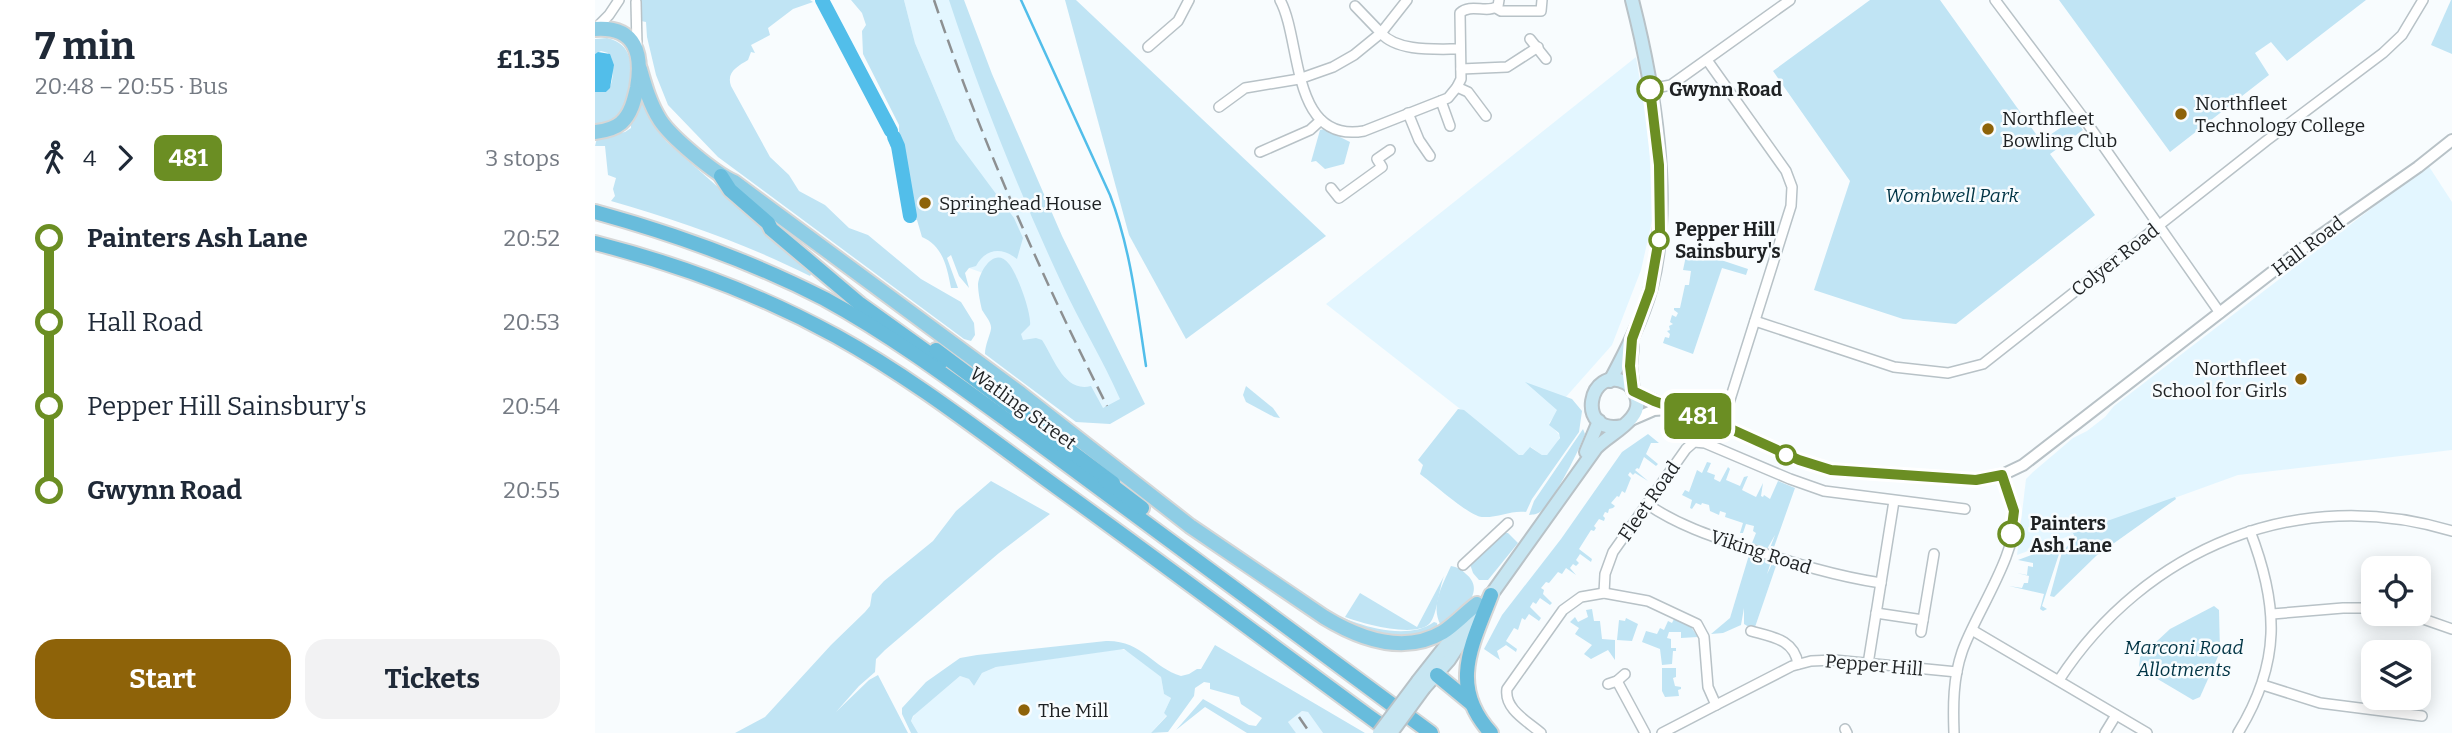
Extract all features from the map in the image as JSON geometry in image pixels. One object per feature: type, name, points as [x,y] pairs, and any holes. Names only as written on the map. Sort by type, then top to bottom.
[{"type":"highway","points":[[721,176],[730,190],[779,236],[860,304],[1142,508],[1276,619]]},
{"type":"highway","name":"Watling Street","points":[[595,212],[662,230],[731,255],[856,317],[1008,421],[1392,708]]},
{"type":"highway","points":[[595,243],[639,254],[730,286],[835,336],[921,390],[1151,555],[1297,663],[1377,728]]},
{"type":"highway","points":[[1490,595],[1468,654],[1466,681],[1471,703],[1491,733]]},
{"type":"highway","points":[[1437,675],[1471,703]]},
{"type":"highway","points":[[1412,719],[1431,733]]},
{"type":"main road","points":[[1391,733],[1421,683],[1582,458],[1595,416],[1591,401],[1595,391],[1610,381],[1632,339],[1650,290],[1660,233],[1659,165],[1650,89],[1632,0]]},
{"type":"main road","points":[[595,29],[622,32],[637,49],[640,69],[661,122],[721,176],[734,182],[993,372],[1190,526],[1340,626],[1379,641],[1414,642],[1441,633],[1477,604]]},
{"type":"main road","points":[[595,132],[615,127],[628,116],[640,69]]},
{"type":"main road","points":[[1377,728],[1392,708],[1421,683],[1437,675],[1490,595],[1596,448],[1626,423],[1637,406],[1630,366],[1632,339]]},
{"type":"main road","name":"Hall Road","points":[[1610,381],[1622,382],[1633,391]]},
{"type":"main road","points":[[1595,416],[1610,426],[1626,423]]},
{"type":"street","points":[[595,29],[619,0]]},
{"type":"street","points":[[1148,47],[1177,23],[1189,0]]},
{"type":"street","points":[[1280,0],[1288,20],[1299,79],[1321,120],[1339,129],[1358,132],[1448,98],[1457,87],[1461,69],[1459,50],[1462,11],[1496,6],[1500,10],[1541,11],[1542,0]]},
{"type":"street","points":[[1219,107],[1244,88],[1299,79],[1343,62],[1381,33],[1407,0]]},
{"type":"street","points":[[1650,89],[1671,85],[1790,0]]},
{"type":"street","points":[[1995,0],[2085,120],[2220,313]]},
{"type":"street","name":"Colyer Road","points":[[1755,321],[1894,367],[1948,373],[1983,364],[2266,141],[2383,53],[2402,35],[2423,0]]},
{"type":"street","points":[[636,2],[637,49]]},
{"type":"street","points":[[1355,6],[1389,41],[1459,50]]},
{"type":"street","points":[[1530,39],[1546,59]]},
{"type":"street","points":[[1461,69],[1505,67],[1538,47]]},
{"type":"street","points":[[1707,60],[1786,171],[1792,187],[1791,206],[1722,425]]},
{"type":"street","points":[[1457,87],[1468,92],[1486,116]]},
{"type":"street","points":[[1441,102],[1450,126]]},
{"type":"street","points":[[1408,113],[1419,140],[1430,156]]},
{"type":"street","points":[[1259,152],[1310,130],[1321,120]]},
{"type":"street","name":"Hall Road","points":[[1633,391],[1722,425],[1799,460],[1831,470],[1976,480],[2002,475],[2023,465],[2311,242],[2418,167],[2452,139]]},
{"type":"street","points":[[1331,188],[1339,198],[1382,167],[1377,159],[1390,150]]},
{"type":"street","points":[[1626,423],[1654,410],[1672,408]]},
{"type":"street","name":"Fleet Road","points":[[1604,593],[1605,574],[1612,554],[1687,447],[1698,442],[1816,489],[1965,509]]},
{"type":"street","points":[[1954,733],[1957,672],[1962,651],[2004,561],[2012,530],[2014,511],[2002,475]]},
{"type":"street","points":[[1868,664],[1894,501]]},
{"type":"street","name":"Viking Road","points":[[1647,504],[1673,521],[1705,534],[1817,571],[1881,583]]},
{"type":"street","points":[[2059,680],[2088,639],[2136,592],[2194,554],[2250,531],[2290,521],[2342,516],[2393,518],[2452,531]]},
{"type":"street","points":[[1463,565],[1508,523]]},
{"type":"street","points":[[2238,733],[2263,685],[2271,650],[2272,614],[2266,582],[2250,531]]},
{"type":"street","points":[[1921,632],[1934,554]]},
{"type":"street","points":[[1541,733],[1509,704],[1507,689],[1563,610],[1581,597],[1604,593],[1648,601],[1697,624],[1704,637],[1708,687],[1717,705]]},
{"type":"street","points":[[2272,614],[2361,608]]},
{"type":"street","points":[[1876,613],[1923,620]]},
{"type":"street","points":[[2431,622],[2452,629]]},
{"type":"street","points":[[1972,630],[2147,733]]},
{"type":"street","points":[[1751,631],[1785,641],[1793,648],[1798,664]]},
{"type":"street","name":"Pepper Hill","points":[[1662,733],[1798,664],[1820,660],[1957,672]]},
{"type":"street","points":[[1617,679],[1645,733]]},
{"type":"street","points":[[2263,685],[2320,703],[2422,716]]},
{"type":"street","points":[[2105,733],[2116,715]]},
{"type":"shaded area","points":[[904,0],[962,0],[1002,108],[1132,386],[1103,421],[1028,380],[983,273],[969,268],[956,140],[915,43]]},
{"type":"shaded area","points":[[1636,57],[1649,135],[1652,221],[1641,270],[1612,345],[1557,407],[1557,413],[1549,423],[1560,436],[1557,444],[1547,455],[1542,455],[1531,447],[1524,455],[1519,455],[1326,304]]},
{"type":"shaded area","name":"Northfleet School for Girls","points":[[2428,165],[2452,202],[2452,450],[2238,475],[2017,555],[2026,479],[2033,472],[2073,438],[2105,417],[2114,406]]},
{"type":"shaded area","points":[[1120,649],[1128,651],[1161,677],[1164,694],[1171,698],[1164,713],[1167,715],[1151,733],[918,733],[911,721],[915,714],[960,676],[969,679],[974,686],[982,673],[996,667]]},
{"type":"shaded area","points":[[1302,711],[1308,712],[1323,733],[1296,733],[1288,722]]},
{"type":"green space","points":[[640,0],[813,2],[793,9],[768,28],[770,35],[751,45],[755,53],[751,52],[748,60],[732,73],[731,86],[770,157],[789,175],[799,191],[825,205],[849,228],[868,235],[921,279],[961,302],[974,323],[975,335],[971,341],[964,339],[718,157],[668,105],[656,75],[646,22],[641,21]]},
{"type":"green space","points":[[851,0],[904,0],[915,43],[956,140],[1014,218],[1023,238],[1017,259],[1006,252],[995,251],[985,256],[976,266],[969,268],[965,273],[969,288],[959,276],[951,255],[947,258],[958,288],[951,288],[946,265],[939,252],[922,237],[917,220],[905,218],[903,196],[912,195],[902,194],[888,139],[899,133],[899,125],[863,54],[862,31],[866,25],[862,13]]},
{"type":"green space","points":[[949,0],[964,0],[992,74],[1062,236],[1145,404],[1110,424],[1076,422],[985,354],[991,327],[982,310],[978,284],[989,262],[999,258],[1004,259],[1012,269],[1026,303],[1030,325],[1021,334],[1023,340],[1042,340],[1067,379],[1082,387],[1091,386],[1103,408],[1120,399],[1069,299],[1001,144]]},
{"type":"green space","points":[[1065,0],[1076,0],[1326,236],[1186,339],[1129,235]]},
{"type":"green space","name":"Wombwell Park","points":[[1870,0],[1940,0],[2041,141],[2075,118],[2083,130],[2050,154],[2095,215],[1956,324],[1903,319],[1814,290],[1850,181],[1773,71]]},
{"type":"green space","name":"Northfleet Technology College","points":[[2059,0],[2366,0],[2287,61],[2271,42],[2255,53],[2269,75],[2170,152]]},
{"type":"green space","points":[[2452,0],[2452,54],[2431,45]]},
{"type":"green space","points":[[607,38],[622,45],[626,51],[631,64],[630,80],[625,104],[619,115],[614,120],[595,125],[595,92],[606,92],[613,73],[608,53],[601,51],[595,54],[595,39]]},
{"type":"green space","points":[[641,101],[656,129],[667,142],[813,271],[810,276],[712,234],[611,201],[615,196],[613,189],[616,178],[608,175],[605,146],[595,146],[597,138],[625,132],[631,128]]},
{"type":"green space","points":[[1324,129],[1350,142],[1344,164],[1325,169],[1316,161],[1311,162],[1320,130]]},
{"type":"green space","points":[[1686,256],[1724,261],[1748,269],[1746,275],[1722,268],[1693,354],[1663,343],[1665,337],[1669,338],[1667,331],[1673,324],[1670,322],[1672,315],[1676,317],[1678,313],[1674,308],[1680,308],[1685,285],[1689,285],[1691,271],[1683,270]]},
{"type":"green space","points":[[1525,382],[1572,399],[1582,411],[1579,432],[1532,499],[1526,512],[1488,517],[1476,515],[1460,506],[1420,474],[1423,465],[1418,460],[1458,409],[1464,410],[1519,455],[1523,455],[1530,447],[1542,455],[1547,455],[1560,438],[1559,433],[1549,425],[1557,410]]},
{"type":"green space","points":[[1246,386],[1273,408],[1280,418],[1246,402],[1243,395]]},
{"type":"green space","points":[[1583,429],[1585,434],[1582,442],[1559,487],[1540,512],[1529,515],[1534,501]]},
{"type":"green space","points":[[1648,434],[1659,443],[1651,443],[1646,454],[1658,464],[1656,466],[1644,457],[1639,469],[1635,470],[1648,481],[1630,472],[1628,475],[1631,478],[1625,493],[1622,491],[1611,503],[1615,506],[1609,509],[1608,513],[1605,512],[1604,521],[1599,519],[1594,531],[1591,530],[1579,549],[1592,559],[1591,562],[1580,554],[1576,560],[1579,563],[1570,568],[1576,575],[1566,568],[1562,574],[1558,572],[1541,588],[1552,603],[1550,605],[1540,598],[1536,604],[1533,602],[1530,607],[1541,618],[1539,621],[1529,614],[1525,620],[1522,618],[1518,630],[1514,628],[1506,641],[1517,649],[1516,652],[1506,645],[1497,651],[1500,660],[1484,649],[1502,615],[1561,539],[1622,452]]},
{"type":"green space","points":[[1707,462],[1711,463],[1707,472],[1715,475],[1714,479],[1720,482],[1728,467],[1730,469],[1726,480],[1740,486],[1744,477],[1748,476],[1742,490],[1756,497],[1763,483],[1761,496],[1770,499],[1778,481],[1795,488],[1773,550],[1770,548],[1775,535],[1767,549],[1752,543],[1756,533],[1753,531],[1754,526],[1746,524],[1743,533],[1740,533],[1743,523],[1725,517],[1726,513],[1720,511],[1719,515],[1710,511],[1709,505],[1702,503],[1696,503],[1690,508],[1692,500],[1682,495],[1685,490],[1689,492],[1697,470],[1702,473]]},
{"type":"green space","points":[[991,481],[1050,514],[999,553],[885,650],[876,659],[875,672],[836,712],[869,680],[878,675],[908,733],[735,733],[765,717],[865,612],[870,606],[872,594],[884,581],[933,541],[956,511]]},
{"type":"green space","points":[[2175,497],[2176,499],[2096,556],[2054,597],[2050,596],[2062,552],[2075,538],[2073,533]]},
{"type":"green space","points":[[1502,533],[1508,533],[1518,543],[1488,580],[1479,580],[1470,564]]},
{"type":"green space","points":[[2060,544],[2060,551],[2042,606],[2047,609],[2043,611],[2040,609],[2044,594],[2009,586],[2022,588],[2024,583],[2028,583],[2029,576],[2017,573],[2027,575],[2028,566],[2033,567],[2033,563],[2018,560],[2039,552],[2048,555],[2058,552]]},
{"type":"green space","points":[[1749,555],[1771,562],[1767,574],[1773,562],[1777,563],[1754,630],[1744,624],[1744,608],[1741,625],[1723,633],[1711,634],[1730,618]]},
{"type":"green space","points":[[1451,566],[1466,574],[1474,589],[1468,604],[1443,629],[1437,613],[1438,598]]},
{"type":"green space","points":[[1444,576],[1432,619],[1423,628],[1401,630],[1345,617],[1360,593],[1417,627]]},
{"type":"green space","name":"Marconi Road Allotments","points":[[2214,606],[2219,610],[2220,652],[2200,697],[2193,700],[2139,668],[2140,657],[2170,629]]},
{"type":"green space","points":[[1592,609],[1594,621],[1600,621],[1602,639],[1615,640],[1615,660],[1608,650],[1591,659],[1584,654],[1592,645],[1575,634],[1579,628],[1570,622],[1575,617],[1578,622],[1588,617],[1586,610]]},
{"type":"green space","points":[[1329,614],[1366,626],[1397,631],[1417,630],[1434,622],[1437,623],[1438,631],[1384,639]]},
{"type":"green space","points":[[1626,618],[1638,624],[1632,641],[1617,640],[1619,620],[1625,621]]},
{"type":"green space","points":[[1674,619],[1691,627],[1698,637],[1681,638],[1681,632],[1669,632],[1667,638],[1671,639],[1671,648],[1676,648],[1676,651],[1673,651],[1672,664],[1662,665],[1660,649],[1642,642],[1646,631],[1657,634],[1660,628],[1664,630],[1668,621],[1672,623]]},
{"type":"green space","points":[[1106,641],[1129,645],[1181,676],[1201,669],[1215,645],[1365,733],[1323,733],[1308,712],[1302,711],[1288,722],[1296,733],[1247,733],[1205,707],[1176,730],[1203,699],[1249,725],[1256,726],[1262,718],[1241,704],[1239,697],[1210,689],[1210,683],[1204,682],[1195,688],[1194,696],[1168,732],[1151,733],[1167,716],[1164,713],[1171,698],[1164,694],[1161,677],[1124,649],[996,667],[982,673],[974,686],[969,679],[960,676],[913,716],[911,721],[918,733],[911,733],[902,714],[902,708],[926,682],[960,658]]},
{"type":"green space","points":[[1662,668],[1676,668],[1676,677],[1673,678],[1675,686],[1681,687],[1678,690],[1679,696],[1665,697],[1662,691]]},
{"type":"water","points":[[595,54],[610,54],[614,65],[610,88],[606,92],[595,92]]},
{"type":"waterway","points":[[822,0],[891,131]]},
{"type":"waterway","points":[[1021,0],[1110,195],[1133,279],[1146,366]]},
{"type":"waterway","points":[[894,137],[898,146],[910,216]]},
{"type":"railway","points":[[934,0],[1013,206],[1107,406]]},
{"type":"railway","points":[[1299,717],[1310,733]]},
{"type":"bus line","name":"481","points":[[1650,89],[1659,165],[1660,233],[1650,290],[1632,339],[1630,366],[1633,391],[1722,425],[1799,460],[1831,470],[1976,480],[2002,475],[2014,511],[2011,534]]},
{"type":"place","name":"Gwynn Road","points":[[1650,89]]},
{"type":"place","name":"Northfleet Technology College","points":[[2181,114]]},
{"type":"place","name":"Northfleet Bowling Club","points":[[1988,129]]},
{"type":"place","name":"Springhead House","points":[[925,203]]},
{"type":"place","name":"Pepper Hill Sainsbury's","points":[[1659,240]]},
{"type":"place","name":"Northfleet School for Girls","points":[[2301,379]]},
{"type":"place","name":"Painters Ash Lane","points":[[2011,534]]},
{"type":"place","name":"The Mill","points":[[1024,710]]}]
